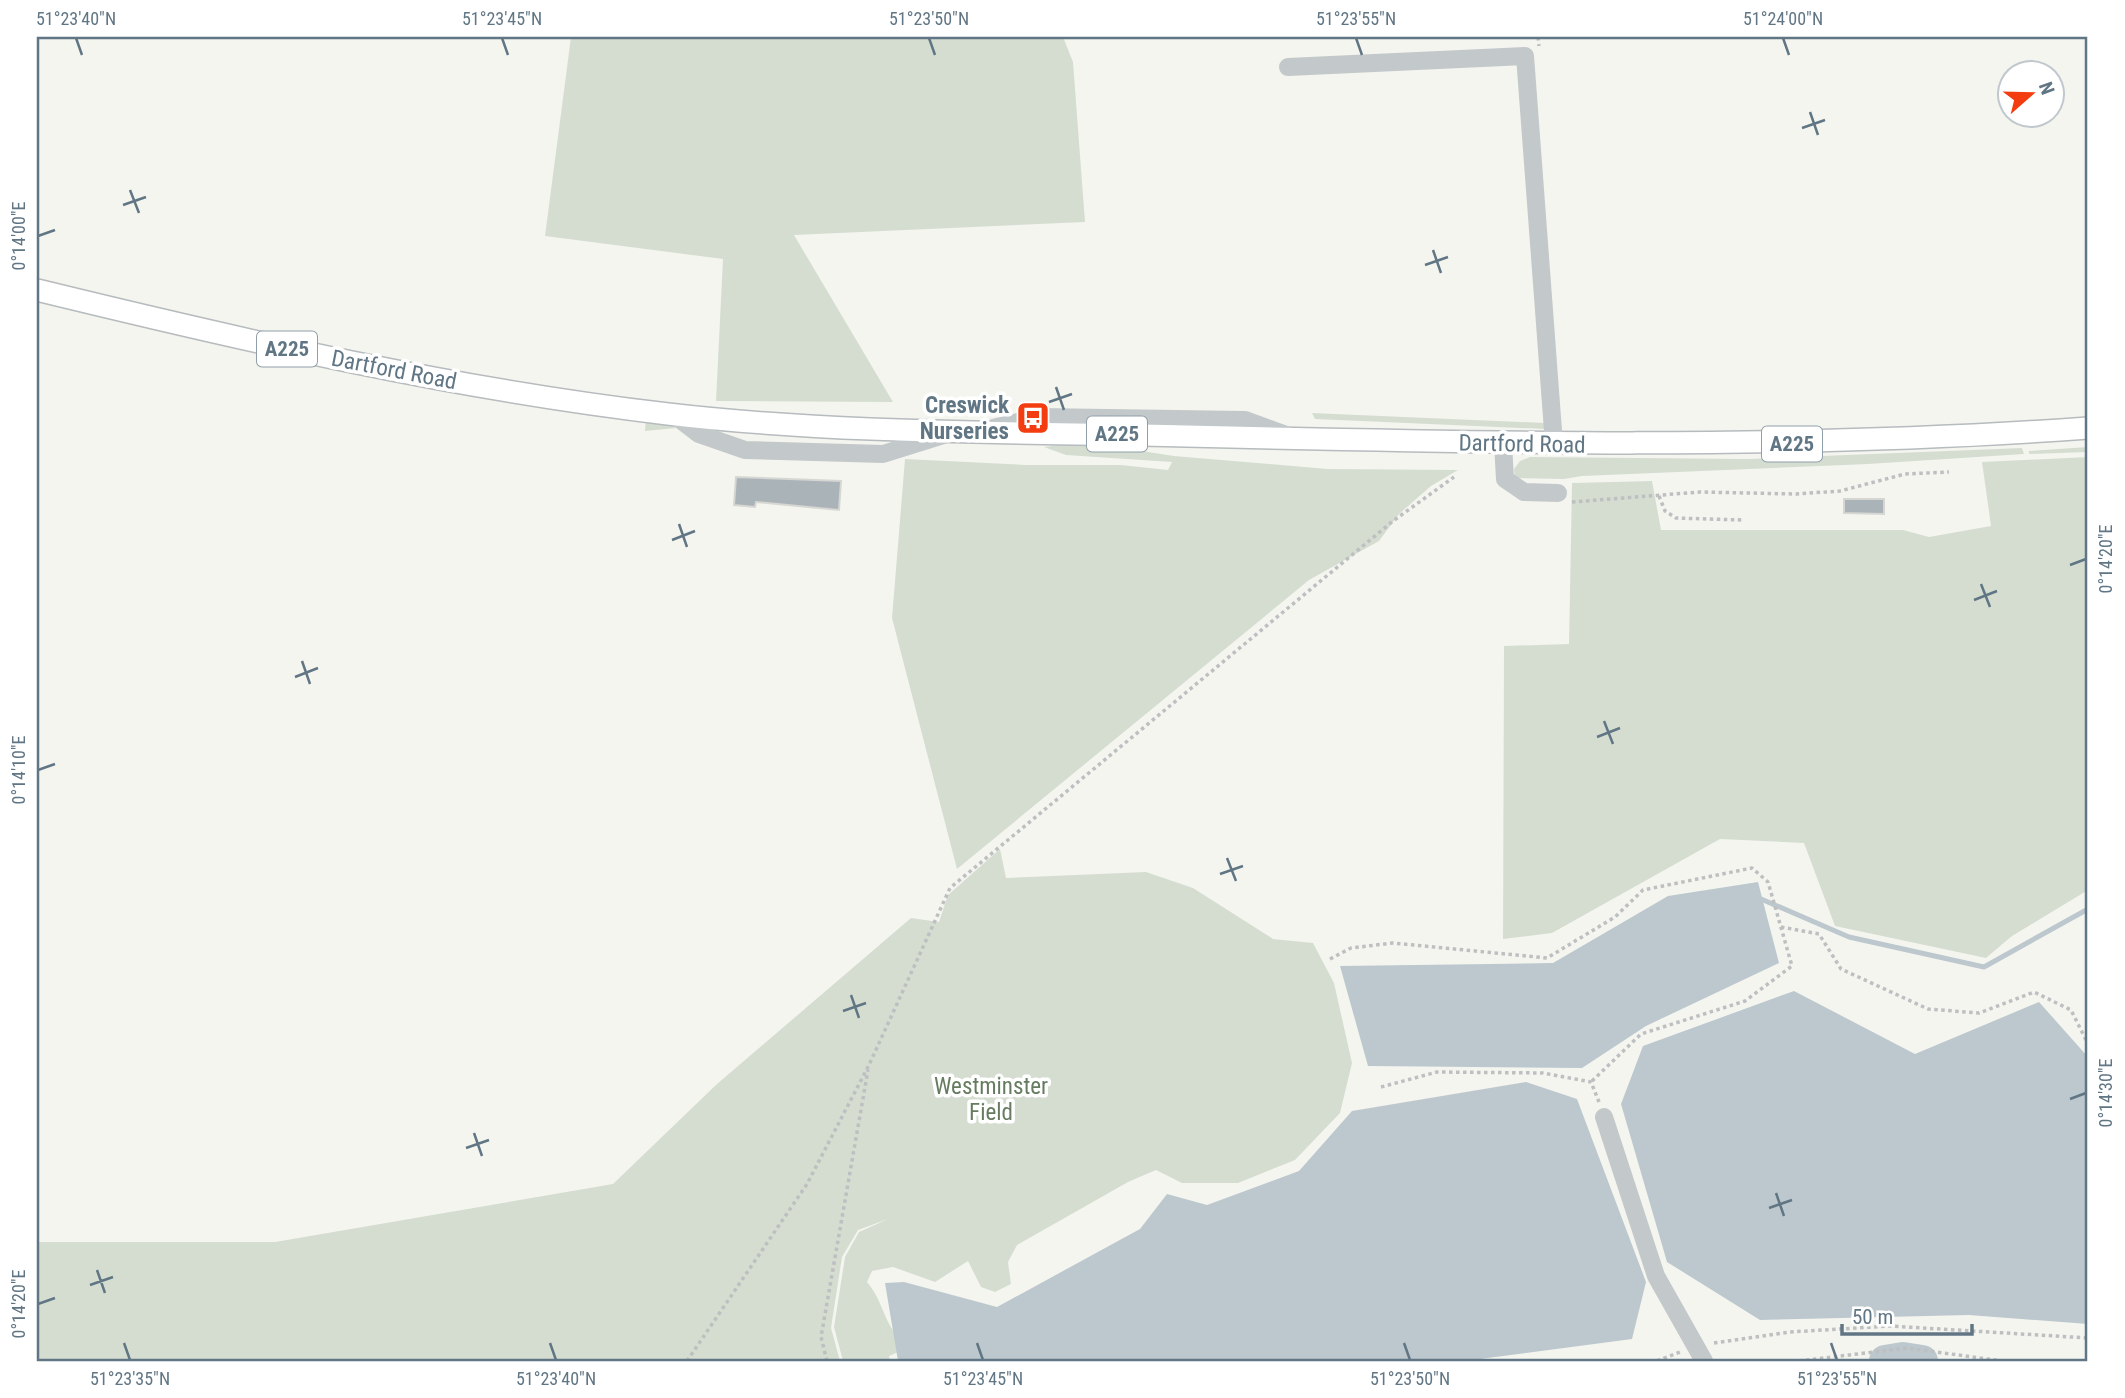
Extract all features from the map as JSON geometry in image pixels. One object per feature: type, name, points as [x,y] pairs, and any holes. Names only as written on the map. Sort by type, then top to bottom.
[{"type":"main road","name":"Dartford Road","points":[[37,290],[377,369],[540,397],[673,414],[850,427],[1503,444],[1788,444],[2088,428]]},
{"type":"street","points":[[1288,67],[1525,56],[1554,444]]},
{"type":"street","name":"Dartford Road","points":[[673,414],[699,434],[745,450],[883,454],[955,431]]},
{"type":"street","points":[[1503,444],[1505,479],[1524,492],[1558,493]]},
{"type":"street","points":[[1605,1117],[1656,1276],[1700,1353]]},
{"type":"path","points":[[1558,493],[1573,502],[1700,492],[1796,494],[1840,491],[1905,474],[1949,472]]},
{"type":"path","points":[[687,1361],[807,1184],[869,1065],[950,888],[1393,520],[1454,477]]},
{"type":"path","points":[[1659,496],[1665,511],[1676,518],[1742,520]]},
{"type":"path","points":[[1330,959],[1351,948],[1393,943],[1547,958],[1615,917],[1643,890],[1752,869],[1769,882],[1791,966],[1745,1000],[1641,1034],[1591,1082]]},
{"type":"path","points":[[1780,927],[1819,934],[1841,969],[1928,1009],[1979,1013],[2034,992],[2071,1010],[2088,1044]]},
{"type":"path","points":[[827,1361],[821,1337],[869,1065]]},
{"type":"path","points":[[1381,1087],[1437,1072],[1543,1073],[1591,1082]]},
{"type":"path","points":[[1591,1082],[1605,1117]]},
{"type":"path","points":[[1657,1361],[1790,1332],[1890,1326],[2088,1338]]},
{"type":"path","points":[[1799,1361],[1907,1348],[2002,1361]]},
{"type":"green space","points":[[571,37],[1063,37],[1073,62],[1085,222],[794,235],[893,402],[716,401],[723,259],[545,236]]},
{"type":"green space","points":[[1312,413],[1546,423],[1546,429],[1315,419]]},
{"type":"green space","points":[[646,418],[677,428],[645,431]]},
{"type":"green space","points":[[1083,442],[1174,456],[1328,469],[1458,470],[1431,486],[1399,514],[1379,541],[1309,580],[957,869],[892,618],[905,459],[1026,465],[1121,465],[1168,470],[1172,462],[1066,455],[1044,447]]},
{"type":"green space","points":[[2088,447],[2088,452],[2029,454],[2029,451]]},
{"type":"green space","points":[[2022,448],[2024,454],[1564,479],[1515,478],[1514,469],[1520,461],[1530,457],[1749,459]]},
{"type":"green space","points":[[2088,457],[2088,890],[2012,936],[1986,958],[1835,926],[1804,843],[1720,839],[1552,933],[1503,939],[1504,646],[1569,644],[1572,483],[1652,481],[1661,530],[1903,530],[1929,537],[1991,526],[1982,462]]},
{"type":"green space","name":"Westminster Field","points":[[1000,849],[1006,878],[1146,872],[1193,888],[1273,939],[1313,943],[1334,983],[1352,1063],[1340,1113],[1295,1160],[1238,1183],[1182,1183],[1156,1170],[1128,1182],[1017,1245],[1008,1262],[1011,1284],[995,1292],[981,1287],[968,1261],[935,1282],[893,1267],[872,1271],[867,1282],[903,1350],[889,1356],[890,1361],[843,1361],[834,1327],[845,1257],[859,1232],[888,1219],[858,1230],[842,1257],[831,1328],[840,1361],[37,1361],[37,1242],[275,1242],[613,1184],[717,1084],[911,918],[939,922],[948,895]]},
{"type":"shaded area","points":[[1758,882],[1779,963],[1646,1026],[1582,1068],[1368,1066],[1340,966],[1553,963],[1668,896]]},
{"type":"shaded area","points":[[1794,991],[1915,1054],[2039,1002],[2088,1057],[2088,1324],[1969,1315],[1760,1320],[1667,1262],[1621,1104],[1643,1046]]},
{"type":"shaded area","points":[[1526,1082],[1577,1099],[1646,1282],[1632,1339],[1465,1361],[898,1361],[885,1283],[904,1282],[997,1307],[1140,1229],[1167,1194],[1207,1205],[1299,1171],[1352,1111]]},
{"type":"building","points":[[736,477],[841,481],[839,510],[756,502],[755,507],[734,505]]},
{"type":"building","points":[[1844,499],[1884,499],[1884,514],[1844,513]]},
{"type":"waterway","points":[[1761,899],[1849,937],[1984,967],[2088,909]]},
{"type":"waterway","points":[[1885,1361],[1903,1358],[1922,1361]]},
{"type":"place","name":"Creswick Nurseries","points":[[1033,418]]}]
